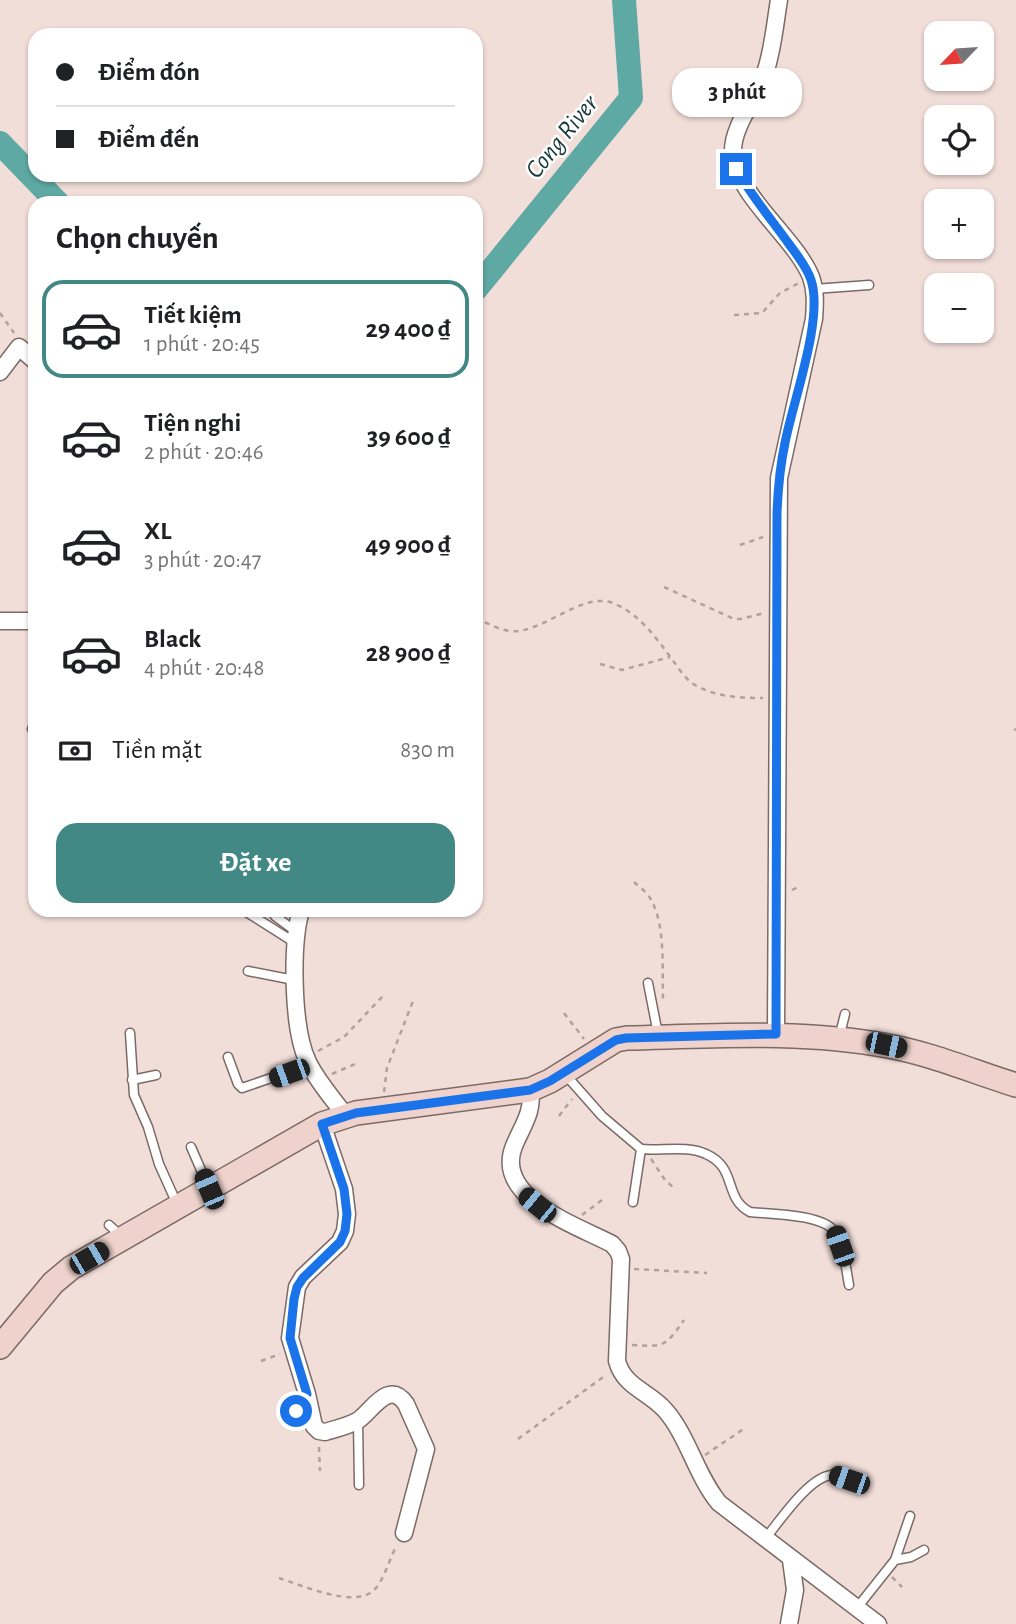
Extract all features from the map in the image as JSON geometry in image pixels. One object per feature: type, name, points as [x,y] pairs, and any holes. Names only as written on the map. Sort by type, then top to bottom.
[{"type":"main road","points":[[0,1348],[53,1283],[116,1231],[178,1207],[322,1124],[346,1116],[384,1109],[530,1090],[564,1073],[616,1040],[776,1034],[886,1045],[1016,1085]]},
{"type":"street","points":[[776,1034],[779,478],[814,319],[812,283],[736,169],[733,150],[736,135],[765,74],[779,0]]},
{"type":"street","points":[[0,372],[19,346],[28,354]]},
{"type":"street","points":[[0,621],[28,621]]},
{"type":"street","points":[[300,917],[294,980],[308,1061],[346,1116]]},
{"type":"street","points":[[530,1090],[530,1111],[512,1149],[511,1166],[515,1181],[524,1195],[537,1205],[612,1244],[618,1251],[621,1268],[619,1366],[629,1383],[665,1410],[719,1503],[878,1624]]},
{"type":"street","points":[[322,1124],[344,1189],[347,1214],[345,1231],[340,1242],[297,1287],[290,1338],[292,1349],[314,1426],[319,1431],[324,1432],[358,1420],[382,1398],[395,1395],[402,1398],[406,1404],[424,1444],[425,1454],[404,1533]]},
{"type":"street","points":[[789,1624],[795,1590],[791,1560]]},
{"type":"lane","points":[[812,283],[869,285]]},
{"type":"lane","points":[[256,917],[297,939]]},
{"type":"lane","points":[[276,917],[297,939]]},
{"type":"lane","points":[[248,971],[294,980]]},
{"type":"lane","points":[[648,983],[659,1037]]},
{"type":"lane","points":[[838,1040],[845,1014]]},
{"type":"lane","points":[[130,1033],[134,1095],[178,1207]]},
{"type":"lane","points":[[228,1057],[242,1088],[308,1061]]},
{"type":"lane","points":[[564,1073],[623,1136],[644,1150],[704,1153],[724,1167],[736,1202],[742,1208],[750,1212],[808,1218],[827,1224],[835,1231],[849,1285]]},
{"type":"lane","points":[[132,1080],[156,1075]]},
{"type":"lane","points":[[191,1147],[209,1189]]},
{"type":"lane","points":[[633,1202],[644,1150]]},
{"type":"lane","points":[[296,1411],[299,1399],[307,1394]]},
{"type":"lane","points":[[358,1420],[359,1485]]},
{"type":"lane","points":[[765,1539],[810,1486],[823,1476],[835,1475],[864,1485]]},
{"type":"lane","points":[[856,1609],[895,1560],[910,1516]]},
{"type":"lane","points":[[895,1560],[911,1557],[924,1550]]},
{"type":"path","points":[[734,315],[762,313],[780,293],[812,283]]},
{"type":"path","points":[[0,313],[10,325],[19,346]]},
{"type":"path","points":[[740,545],[777,533]]},
{"type":"path","points":[[664,587],[734,619],[777,609]]},
{"type":"path","points":[[483,621],[503,629],[519,631],[575,608],[609,602],[641,621],[693,684],[709,692],[739,698],[777,699]]},
{"type":"path","points":[[600,664],[622,670],[670,657]]},
{"type":"path","points":[[634,882],[652,899],[656,912],[663,958],[663,1005]]},
{"type":"path","points":[[308,1061],[344,1037],[383,996]]},
{"type":"path","points":[[384,1109],[383,1081],[413,1002]]},
{"type":"path","points":[[564,1013],[595,1053]]},
{"type":"path","points":[[319,1080],[355,1064]]},
{"type":"path","points":[[559,1116],[578,1091]]},
{"type":"path","points":[[644,1150],[658,1171],[675,1189]]},
{"type":"path","points":[[571,1223],[602,1200]]},
{"type":"path","points":[[621,1268],[707,1273]]},
{"type":"path","points":[[618,1344],[659,1347],[669,1341],[684,1320]]},
{"type":"path","points":[[261,1361],[292,1349]]},
{"type":"path","points":[[518,1439],[619,1366]]},
{"type":"path","points":[[694,1462],[745,1428]]},
{"type":"path","points":[[319,1431],[320,1471]]},
{"type":"path","points":[[279,1578],[350,1598],[364,1596],[373,1592],[380,1582],[404,1533]]},
{"type":"waterway","name":"Cong River","points":[[483,280],[631,98],[624,0]]},
{"type":"waterway","name":"Cong River","points":[[0,143],[28,172]]},
{"type":"waterway","name":"Cong River","points":[[38,182],[51,196]]},
{"type":"route","points":[[296,1411],[299,1399],[307,1394],[290,1338],[297,1287],[340,1242],[345,1231],[347,1214],[344,1189],[322,1124],[356,1113],[530,1090],[550,1081],[616,1040],[626,1038],[776,1034],[777,512],[785,442],[814,319],[815,296],[811,277],[802,261],[736,169]]}]
